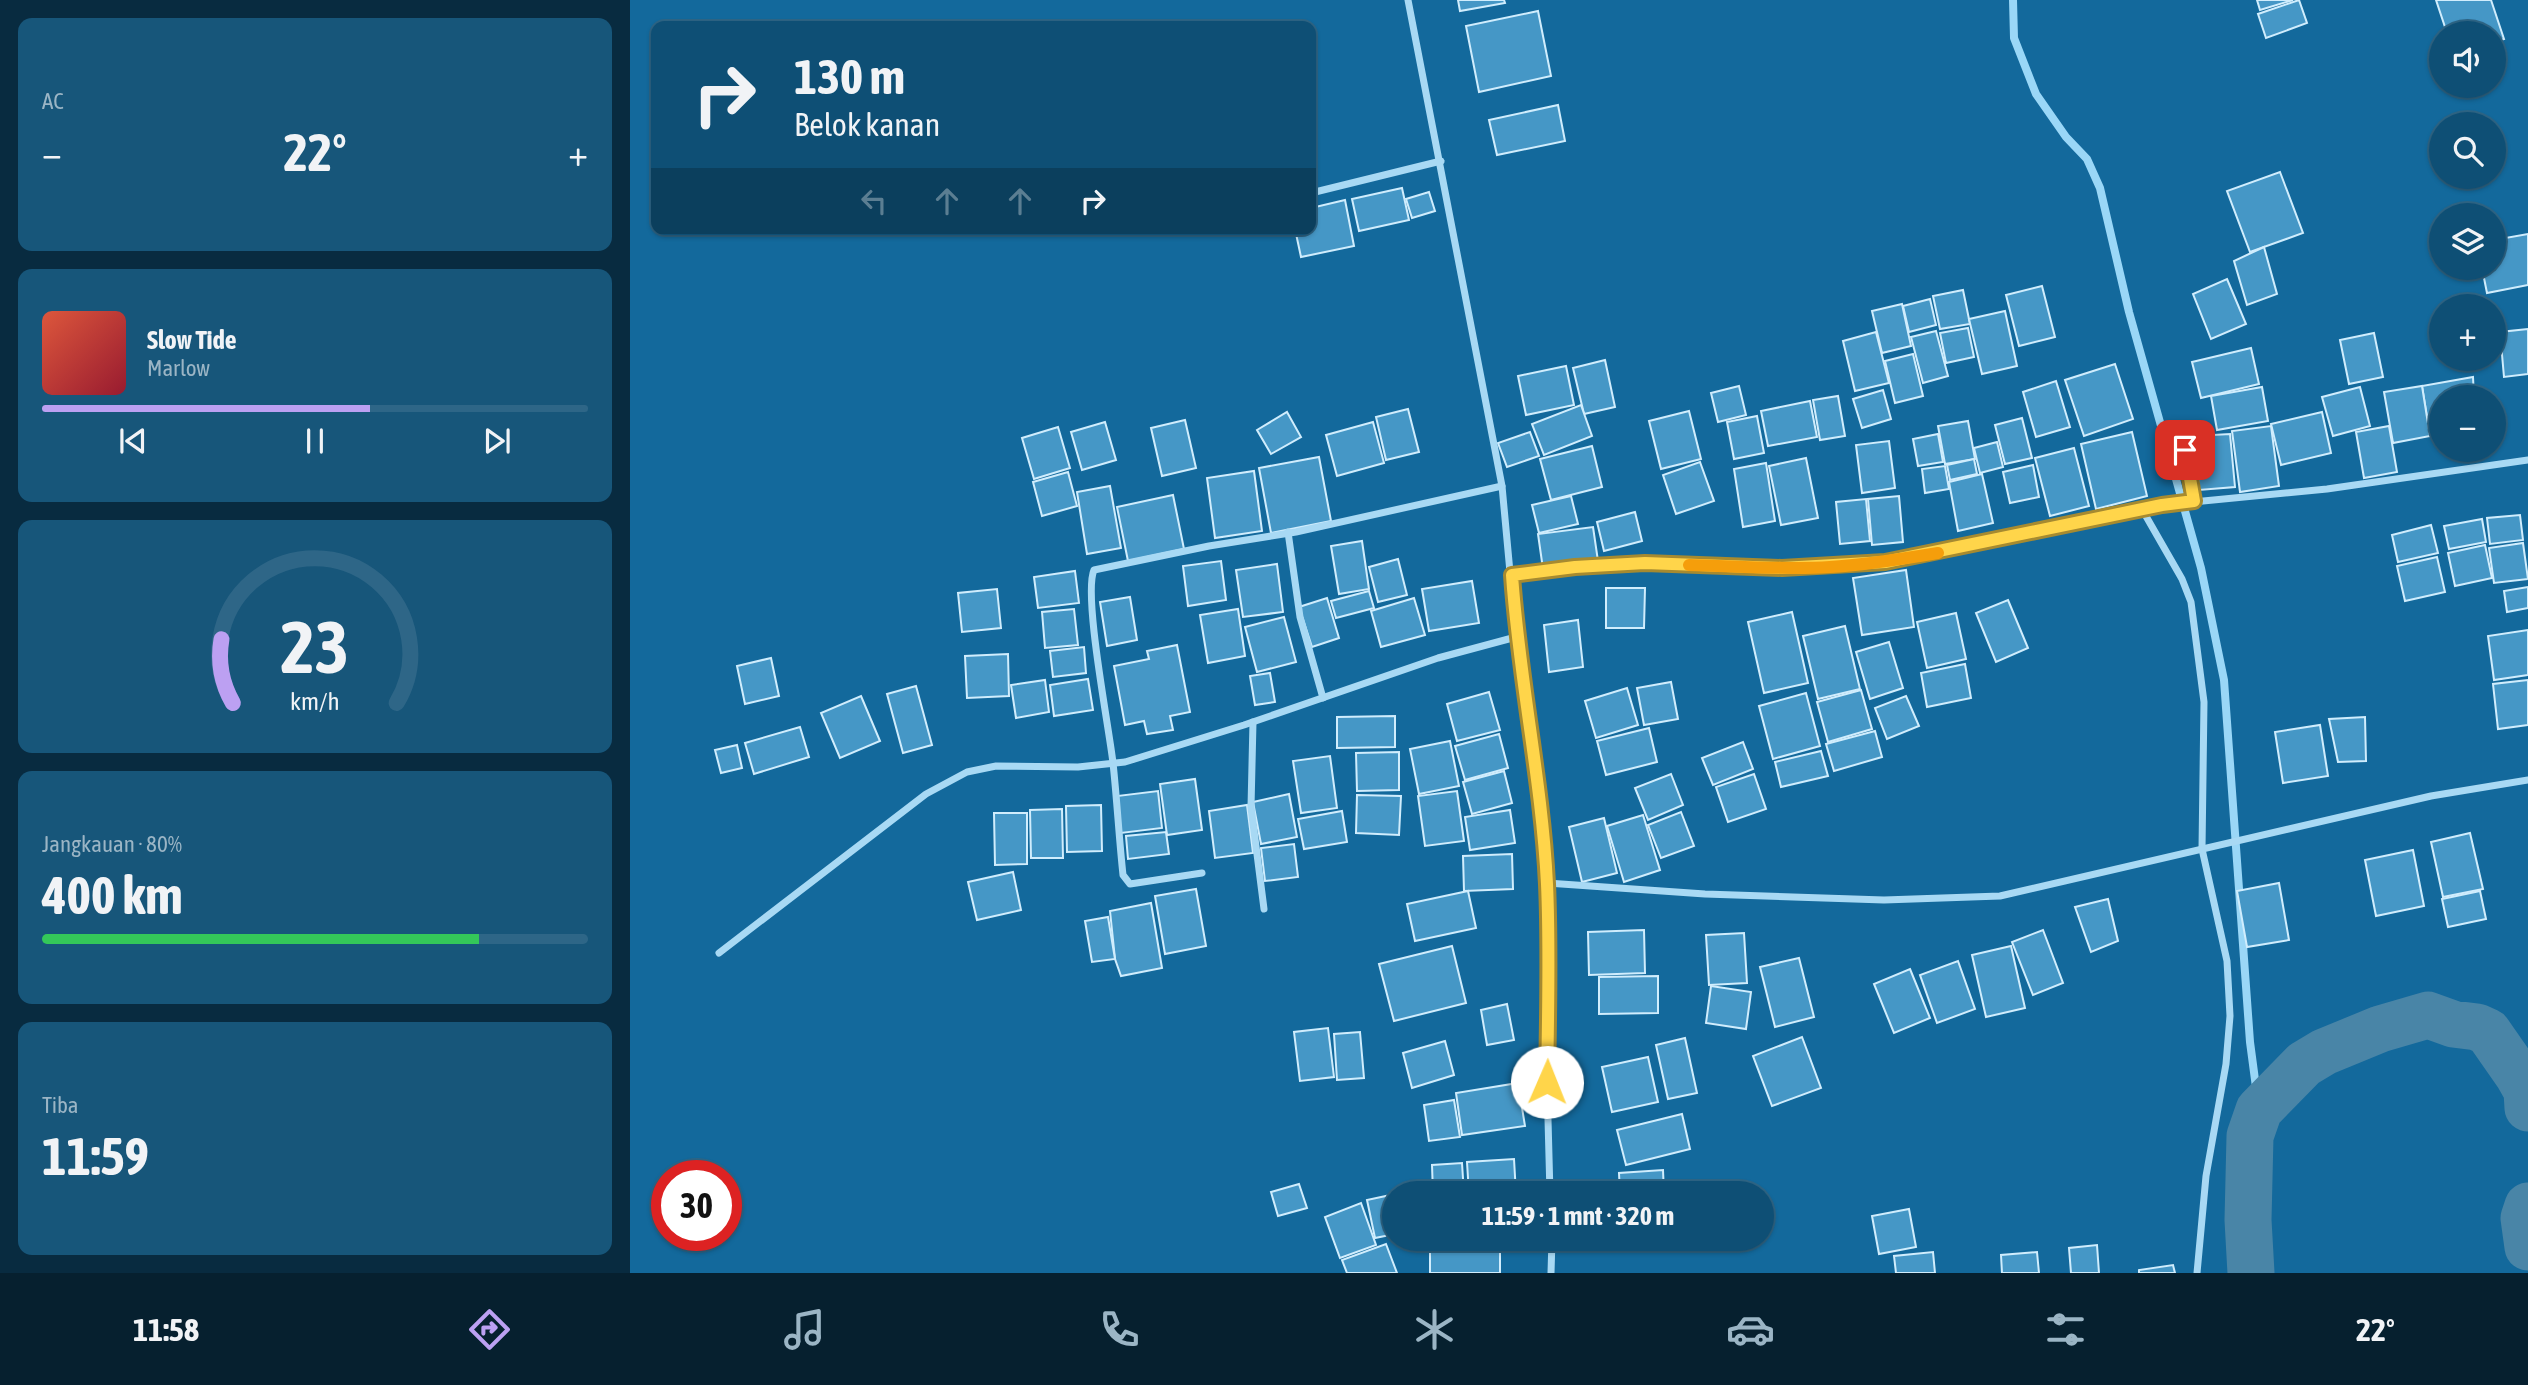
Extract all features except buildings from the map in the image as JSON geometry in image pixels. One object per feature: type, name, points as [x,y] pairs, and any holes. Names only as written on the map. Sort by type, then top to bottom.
[{"type":"street","points":[[1408,0],[1502,486],[1516,637],[1547,883],[1550,1181]]},
{"type":"street","points":[[1316,192],[1441,161]]},
{"type":"street","points":[[2180,424],[2191,502]]},
{"type":"street","points":[[1512,575],[1575,567],[1645,563],[1782,568],[1885,562],[2162,505],[2327,489],[2528,460]]},
{"type":"street","points":[[1202,873],[1130,884],[1123,875],[1113,765],[1093,613],[1094,572],[1502,486]]},
{"type":"street","points":[[2143,511],[2182,579],[2191,602],[2204,702],[2202,849],[2227,961],[2230,1016],[2226,1064],[2206,1177],[2197,1273]]},
{"type":"street","points":[[1288,532],[1300,617],[1323,698]]},
{"type":"street","points":[[719,953],[917,801],[967,772],[996,766],[1113,765],[1253,722],[1438,658],[1516,637]]},
{"type":"street","points":[[1253,722],[1251,807],[1264,909]]},
{"type":"street","points":[[1547,883],[1705,894],[1884,900],[2000,896],[2431,796],[2528,780]]},
{"type":"street","points":[[1551,1273],[1552,1251]]},
{"type":"waterway","points":[[2013,0],[2014,38],[2036,94],[2066,137],[2087,159],[2100,188],[2129,312],[2201,568],[2224,680],[2250,1042],[2259,1110]]},
{"type":"waterway","points":[[2251,1273],[2248,1220],[2250,1136],[2259,1110],[2304,1064],[2324,1052],[2380,1029],[2428,1015],[2453,1024],[2477,1027],[2488,1032],[2518,1075],[2527,1091],[2528,1108]]},
{"type":"waterway","points":[[2528,1206],[2524,1218],[2528,1247]]},
{"type":"slow traffic","points":[[1689,565],[1828,567],[1885,562],[1938,553]]},
{"type":"route","points":[[1547,1082],[1547,883],[1516,637],[1512,575],[1575,567],[1645,563],[1828,567],[1885,562],[1950,551],[2162,505],[2194,501],[2185,450]]}]
